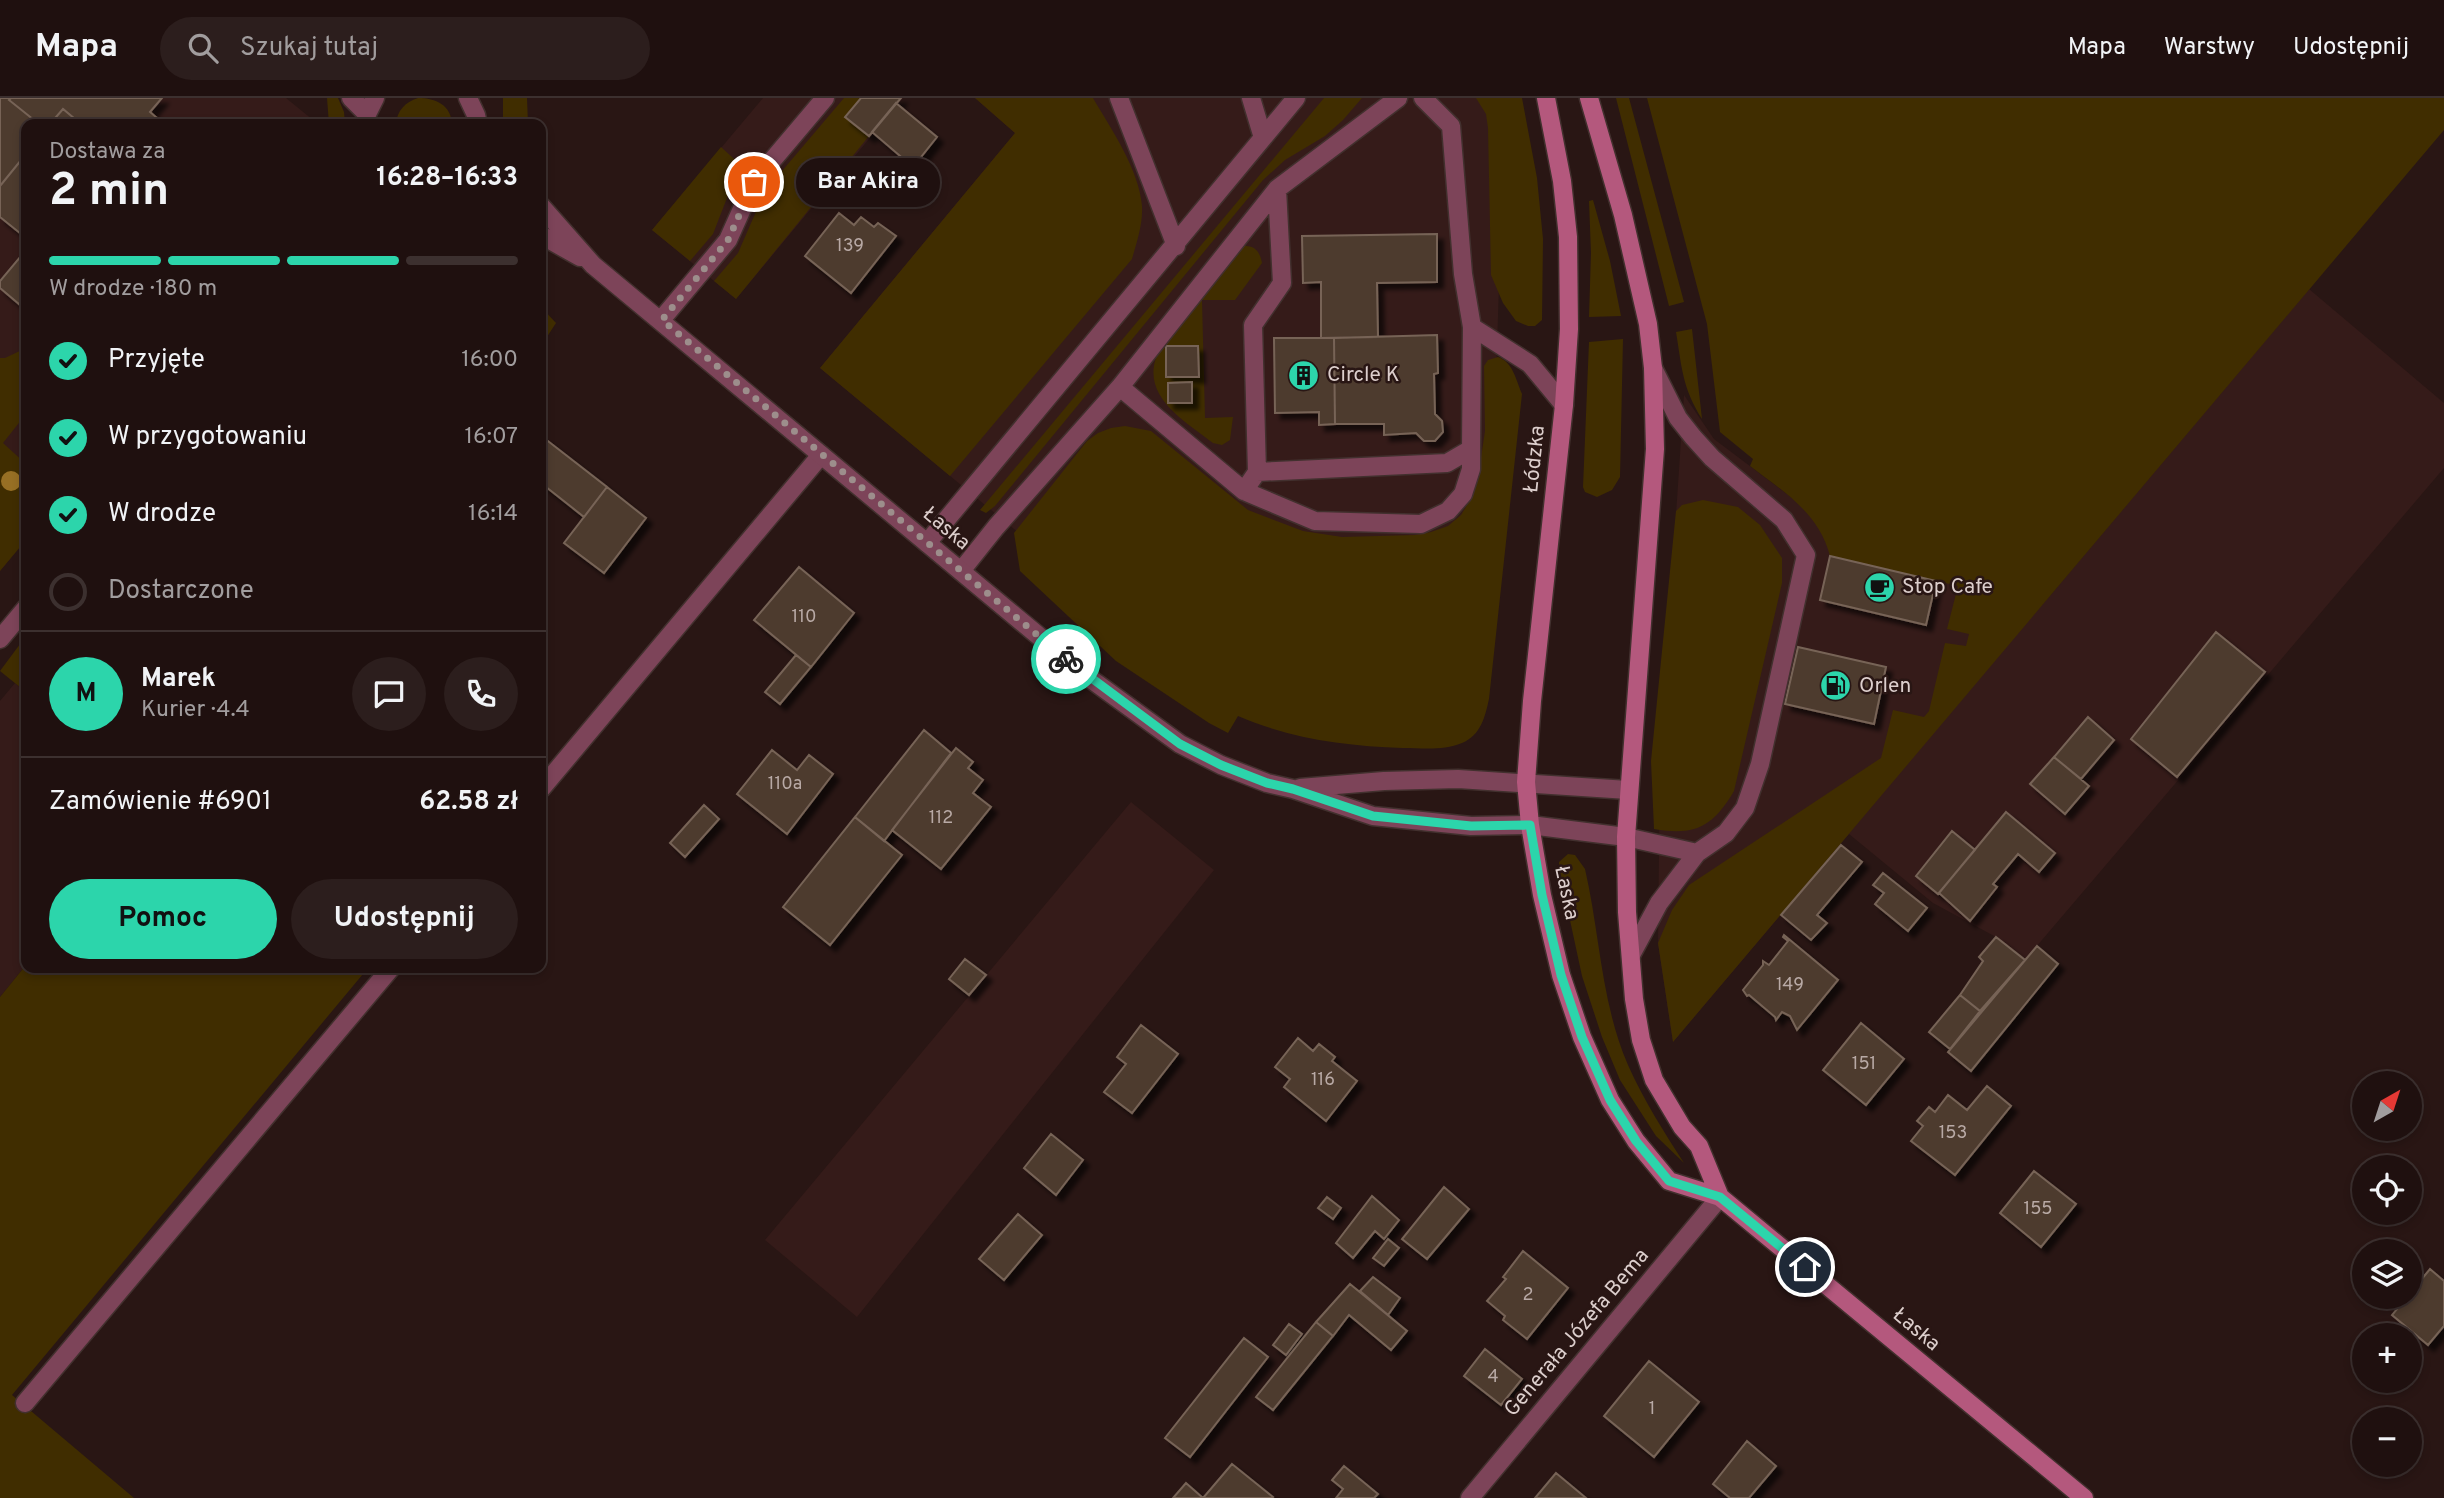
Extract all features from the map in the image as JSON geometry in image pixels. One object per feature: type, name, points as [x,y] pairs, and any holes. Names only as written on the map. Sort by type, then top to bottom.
[{"type":"main road","name":"Łódzka","points":[[1530,825],[1526,782],[1532,701],[1564,405],[1569,329],[1568,237],[1562,181],[1546,98]]},
{"type":"main road","points":[[1589,98],[1623,215],[1648,324],[1653,368],[1655,450],[1628,790]]},
{"type":"main road","name":"Łaska","points":[[1628,790],[1626,836],[1631,955],[1634,999],[1641,1040],[1654,1080],[1682,1127],[1699,1146],[1720,1197]]},
{"type":"main road","name":"Łaska","points":[[1530,825],[1542,895],[1561,975],[1582,1037],[1610,1100],[1636,1141],[1669,1181],[1720,1197],[2084,1498]]},
{"type":"street","points":[[351,98],[366,119]]},
{"type":"street","points":[[366,119],[375,98]]},
{"type":"street","points":[[662,320],[728,240],[754,182],[825,98]]},
{"type":"street","points":[[1119,98],[1176,246]]},
{"type":"street","points":[[1251,98],[1263,138]]},
{"type":"street","points":[[927,543],[1296,98]]},
{"type":"street","points":[[961,571],[996,527],[1120,387],[1277,189],[1398,98]]},
{"type":"street","points":[[1120,387],[1244,491],[1315,521],[1421,524],[1448,511],[1463,494],[1471,469],[1472,327],[1463,274],[1451,126],[1423,98]]},
{"type":"street","points":[[471,100],[477,119]]},
{"type":"street","points":[[1244,491],[1257,472],[1253,325],[1282,283],[1277,189]]},
{"type":"street","name":"Łaska","points":[[546,212],[593,265]]},
{"type":"street","name":"Łaska","points":[[546,238],[593,265],[662,320],[821,456],[1088,677],[1180,744],[1221,765],[1267,783],[1373,816],[1471,826],[1530,825],[1626,836]]},
{"type":"street","points":[[1472,327],[1531,364],[1564,405]]},
{"type":"street","points":[[1631,955],[1646,932],[1659,903],[1697,853],[1726,833],[1745,808],[1760,764],[1805,555],[1784,520],[1712,458],[1693,437],[1678,418],[1653,368]]},
{"type":"street","points":[[1257,472],[1447,463],[1471,449]]},
{"type":"street","points":[[546,783],[821,456]]},
{"type":"street","points":[[0,639],[21,614]]},
{"type":"street","name":"Łaska","points":[[1293,789],[1384,781],[1458,779],[1628,790]]},
{"type":"street","points":[[1626,836],[1697,853]]},
{"type":"street","points":[[25,1403],[387,973]]},
{"type":"street","name":"Generała Józefa Bema","points":[[1470,1498],[1720,1197]]},
{"type":"shaded area","points":[[0,98],[286,98],[312,119],[21,119],[21,545],[0,571]]},
{"type":"shaded area","points":[[327,98],[338,98],[345,119],[329,119]]},
{"type":"shaded area","points":[[418,98],[431,99],[446,107],[451,119],[397,119],[402,108]]},
{"type":"shaded area","points":[[503,98],[527,98],[528,119],[503,119]]},
{"type":"shaded area","points":[[763,98],[903,98],[736,299],[652,230]]},
{"type":"shaded area","points":[[844,98],[861,98],[846,117],[869,136],[736,299],[714,281],[738,253],[765,191]]},
{"type":"shaded area","points":[[975,98],[1500,98],[1503,160],[1495,411],[1446,600],[1208,690],[820,368],[1015,133]]},
{"type":"shaded area","points":[[975,98],[1093,98],[1116,136],[1136,178],[1142,213],[1132,259],[950,476],[820,368],[1015,133]]},
{"type":"shaded area","points":[[1324,98],[1362,98],[1325,136],[1285,160],[1263,180],[995,506],[986,513],[980,510]]},
{"type":"shaded area","points":[[1476,98],[1522,98],[1537,178],[1543,239],[1542,320],[1535,326],[1516,321],[1503,303],[1491,275],[1488,128],[1486,114]]},
{"type":"shaded area","points":[[1616,98],[1629,98],[1684,302],[1669,306]]},
{"type":"shaded area","points":[[1647,98],[2444,98],[2444,130],[1673,1042],[1658,943],[1672,910],[1689,885],[1881,758],[1893,710],[1924,717],[1929,711],[1945,643],[1966,646],[1969,634],[1947,629],[1958,586],[1830,556],[1818,527],[1809,515],[1750,466],[1753,459],[1720,432],[1707,324]]},
{"type":"shaded area","points":[[721,147],[744,168],[734,180],[713,234],[690,261],[652,230]]},
{"type":"shaded area","points":[[1593,200],[1610,261],[1621,316],[1589,317],[1589,201]]},
{"type":"shaded area","points":[[1244,246],[1256,250],[1262,263],[1235,300],[1202,300],[1205,418],[1233,417],[1230,440],[1222,445],[1213,443],[1166,403],[1154,378],[1154,363],[1161,347]]},
{"type":"shaded area","points":[[2309,289],[2444,403],[2444,468],[2025,960],[1996,937],[1933,903],[1849,834],[1673,1042],[1658,943],[1660,754],[1684,395],[1714,439],[1799,503],[2042,605]]},
{"type":"shaded area","points":[[546,312],[556,323],[546,338]]},
{"type":"shaded area","points":[[1692,329],[1702,419],[1687,387],[1676,332]]},
{"type":"shaded area","points":[[1623,339],[1620,477],[1612,490],[1597,497],[1585,492],[1583,487],[1589,342]]},
{"type":"shaded area","points":[[21,350],[21,420],[3,443],[21,459],[21,546],[0,571],[0,358]]},
{"type":"shaded area","points":[[1498,357],[1511,367],[1522,394],[1489,699],[1478,730],[1462,743],[1425,749],[1340,743],[1298,736],[1238,716],[1228,733],[1116,661],[1020,571],[1014,533],[1087,441],[1098,433],[1125,426],[1151,431],[1248,510],[1303,531],[1342,537],[1415,535],[1448,526],[1461,515],[1470,500],[1480,464],[1485,431],[1484,366],[1488,360]]},
{"type":"shaded area","points":[[1703,500],[1738,507],[1760,525],[1782,558],[1782,583],[1734,791],[1718,813],[1702,826],[1692,830],[1668,831],[1654,829],[1651,761],[1676,511],[1682,505]]},
{"type":"shaded area","points":[[21,643],[21,688],[0,671]]},
{"type":"shaded area","points":[[15,683],[21,688],[21,971],[0,997],[0,701]]},
{"type":"shaded area","points":[[1131,802],[1214,870],[857,1317],[765,1240]]},
{"type":"shaded area","points":[[1568,854],[1575,855],[1585,869],[1606,993],[1628,1065],[1661,1127],[1684,1163],[1656,1136],[1620,1080],[1602,1037],[1582,976],[1559,869],[1559,862]]},
{"type":"shaded area","points":[[21,971],[364,973],[12,1395],[134,1498],[0,1498],[0,997]]},
{"type":"building","points":[[0,98],[11,98],[9,100],[33,119],[21,119],[21,160],[0,186]]},
{"type":"building","points":[[162,98],[150,112],[158,119],[75,119],[63,109],[54,119],[33,119],[9,100]]},
{"type":"building","points":[[861,98],[901,98],[869,136],[845,117]]},
{"type":"building","points":[[896,103],[937,137],[913,167],[872,132]]},
{"type":"building","points":[[63,109],[75,119],[54,119]]},
{"type":"building","points":[[21,160],[21,234],[0,217],[0,186]]},
{"type":"building","points":[[839,213],[854,225],[861,217],[874,227],[878,223],[896,236],[851,293],[805,256]]},
{"type":"building","name":"Circle K","points":[[1437,234],[1437,282],[1377,283],[1378,337],[1321,338],[1321,282],[1303,283],[1302,236]]},
{"type":"building","points":[[21,256],[21,306],[0,288],[0,281]]},
{"type":"building","points":[[1437,335],[1435,414],[1442,421],[1443,432],[1435,441],[1424,441],[1416,433],[1384,435],[1384,424],[1335,424],[1334,338]]},
{"type":"building","name":"Circle K","points":[[1274,338],[1334,338],[1335,424],[1319,425],[1319,412],[1275,413]]},
{"type":"building","points":[[1166,346],[1198,346],[1199,377],[1166,377]]},
{"type":"building","points":[[1192,382],[1192,403],[1168,403],[1168,383]]},
{"type":"building","points":[[546,440],[607,487],[584,517],[546,487]]},
{"type":"building","points":[[607,487],[646,518],[604,573],[564,543]]},
{"type":"building","name":"Stop Cafe","points":[[1830,556],[1936,581],[1926,625],[1820,600]]},
{"type":"building","points":[[799,567],[854,613],[811,667],[754,620]]},
{"type":"building","points":[[2216,632],[2265,672],[2177,777],[2131,739]]},
{"type":"building","name":"Orlen","points":[[1798,647],[1886,667],[1874,724],[1785,704]]},
{"type":"building","points":[[796,655],[811,667],[780,704],[765,692]]},
{"type":"building","points":[[2088,717],[2114,740],[2081,779],[2054,757]]},
{"type":"building","points":[[924,730],[951,753],[884,841],[855,817]]},
{"type":"building","points":[[956,748],[973,762],[968,768],[983,780],[973,793],[991,807],[941,869],[892,830]]},
{"type":"building","points":[[772,750],[797,770],[809,755],[833,774],[787,834],[737,794]]},
{"type":"building","points":[[2054,757],[2089,786],[2065,814],[2030,784]]},
{"type":"building","points":[[704,805],[719,819],[685,857],[670,843]]},
{"type":"building","points":[[2006,812],[2055,853],[2039,872],[2018,854],[1993,884],[1997,887],[1970,921],[1939,893]]},
{"type":"building","points":[[855,817],[902,855],[830,945],[783,907]]},
{"type":"building","points":[[1952,831],[1975,850],[1938,894],[1916,876]]},
{"type":"building","points":[[1841,845],[1862,862],[1817,915],[1827,923],[1811,940],[1781,915]]},
{"type":"building","points":[[1883,873],[1927,908],[1908,931],[1875,904],[1884,893],[1873,885]]},
{"type":"building","points":[[1784,935],[1838,980],[1797,1030],[1790,1016],[1782,1012],[1776,1020],[1743,990],[1763,965],[1763,961],[1769,965],[1788,941]]},
{"type":"building","points":[[1996,937],[2025,960],[1980,1011],[1960,995],[1983,961],[1979,957]]},
{"type":"building","points":[[2037,946],[2058,964],[1971,1071],[1948,1052]]},
{"type":"building","points":[[965,959],[986,975],[969,995],[949,979]]},
{"type":"building","points":[[1960,995],[1980,1011],[1950,1049],[1929,1032]]},
{"type":"building","points":[[1861,1023],[1904,1059],[1866,1105],[1823,1070]]},
{"type":"building","points":[[1141,1025],[1178,1054],[1132,1113],[1104,1092],[1126,1064],[1117,1057]]},
{"type":"building","points":[[1298,1038],[1313,1051],[1319,1044],[1335,1057],[1332,1061],[1357,1081],[1326,1121],[1284,1087],[1290,1079],[1275,1067]]},
{"type":"building","points":[[1987,1086],[2011,1106],[1955,1175],[1911,1141],[1923,1126],[1917,1121],[1929,1107],[1935,1112],[1948,1095],[1967,1110]]},
{"type":"building","points":[[1051,1134],[1083,1160],[1056,1195],[1024,1168]]},
{"type":"building","points":[[2034,1171],[2076,1204],[2041,1247],[2000,1213]]},
{"type":"building","points":[[1444,1187],[1469,1209],[1427,1259],[1402,1239]]},
{"type":"building","points":[[1372,1196],[1399,1220],[1384,1239],[1375,1231],[1353,1258],[1336,1243]]},
{"type":"building","points":[[1327,1197],[1341,1208],[1333,1219],[1318,1208]]},
{"type":"building","points":[[1018,1214],[1042,1235],[1004,1280],[979,1259]]},
{"type":"building","points":[[1388,1239],[1399,1248],[1384,1266],[1373,1258]]},
{"type":"building","points":[[1523,1251],[1568,1288],[1527,1339],[1503,1320],[1505,1316],[1487,1301],[1506,1279],[1503,1277]]},
{"type":"building","points":[[2430,1269],[2444,1281],[2444,1326],[2428,1345],[2422,1340],[2422,1323],[2402,1323],[2392,1315],[2397,1309],[2422,1309],[2422,1279]]},
{"type":"building","points":[[1373,1277],[1400,1298],[1388,1315],[1360,1291]]},
{"type":"building","points":[[1350,1284],[1407,1331],[1391,1350],[1349,1315],[1333,1336],[1316,1322]]},
{"type":"building","points":[[1316,1322],[1333,1336],[1273,1410],[1256,1397]]},
{"type":"building","points":[[1289,1324],[1302,1334],[1286,1355],[1273,1345]]},
{"type":"building","points":[[1244,1338],[1268,1357],[1190,1457],[1165,1438]]},
{"type":"building","points":[[1485,1349],[1522,1379],[1501,1405],[1464,1376]]},
{"type":"building","points":[[1649,1361],[1699,1402],[1654,1457],[1604,1416]]},
{"type":"building","points":[[1747,1441],[1776,1466],[1749,1498],[1730,1498],[1713,1484]]},
{"type":"building","points":[[1232,1464],[1273,1497],[1203,1498]]},
{"type":"building","points":[[1344,1466],[1378,1494],[1374,1498],[1336,1498],[1343,1489],[1332,1480]]},
{"type":"building","points":[[1556,1473],[1586,1498],[1535,1498]]},
{"type":"building","points":[[1186,1483],[1203,1498],[1173,1498]]},
{"type":"way so far","points":[[754,182],[728,240],[662,320],[1066,659]]},
{"type":"place","name":"Bar Akira","points":[[754,182]]},
{"type":"place","name":"Circle K","points":[[1304,375]]},
{"type":"place","name":"Stop Cafe","points":[[1879,587]]},
{"type":"place","name":"Orlen","points":[[1836,686]]},
{"type":"route","points":[[1066,659],[1180,744],[1221,765],[1267,783],[1373,816],[1471,826],[1530,825],[1542,895],[1561,975],[1582,1037],[1610,1100],[1636,1141],[1669,1181],[1720,1197],[1805,1267]]}]
